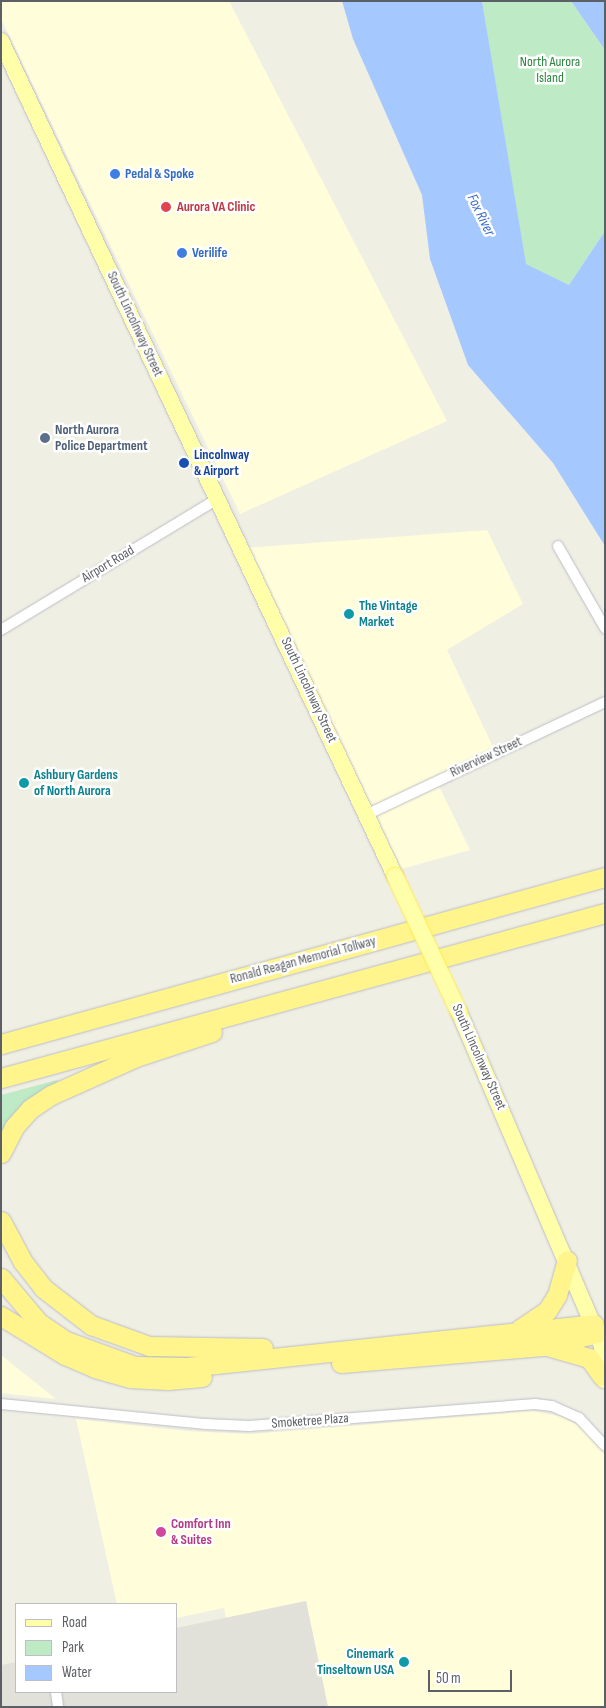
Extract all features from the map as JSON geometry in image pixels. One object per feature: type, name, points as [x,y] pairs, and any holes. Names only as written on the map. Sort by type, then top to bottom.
[{"type":"highway","name":"Ronald Reagan Memorial Tollway","points":[[1,1044],[605,877]]},
{"type":"highway","points":[[1,1078],[605,913]]},
{"type":"highway","points":[[1,1153],[14,1127],[30,1109],[51,1095],[136,1057],[208,1034],[267,1005]]},
{"type":"highway","points":[[1,1221],[23,1262],[43,1288],[83,1320],[119,1338],[149,1346],[177,1349],[397,1344]]},
{"type":"highway","points":[[515,1332],[547,1311],[556,1296],[567,1260]]},
{"type":"highway","points":[[1,1278],[39,1322],[66,1341],[135,1366],[187,1367],[515,1332],[600,1337]]},
{"type":"highway","points":[[1,1298],[65,1355]]},
{"type":"highway","points":[[1,1316],[65,1355],[130,1378],[168,1380],[545,1346],[600,1337]]},
{"type":"highway","points":[[545,1346],[589,1358],[603,1379]]},
{"type":"main road","name":"South Lincolnway Street","points":[[1,41],[368,814],[459,1012],[600,1337],[603,1379]]},
{"type":"street","name":"Airport Road","points":[[1,630],[217,499]]},
{"type":"street","points":[[558,546],[605,628]]},
{"type":"street","name":"Riverview Street","points":[[368,814],[605,702]]},
{"type":"street","name":"Smoketree Plaza","points":[[1,1404],[206,1424],[249,1426],[535,1404],[552,1406],[579,1418],[605,1446]]},
{"type":"street","points":[[56,1693],[58,1707]]},
{"type":"shaded area","points":[[1,1],[229,1],[447,421],[240,514],[1,19]]},
{"type":"shaded area","points":[[487,530],[523,604],[447,650],[495,751],[369,811],[243,548]]},
{"type":"shaded area","points":[[437,782],[470,850],[394,871],[370,815]]},
{"type":"shaded area","points":[[1,1355],[56,1399],[1,1393]]},
{"type":"shaded area","points":[[532,1411],[560,1416],[584,1428],[605,1455],[605,1707],[328,1707],[306,1601],[226,1618],[224,1608],[178,1618],[178,1603],[117,1603],[76,1419],[187,1431],[251,1434]]},
{"type":"shaded area","points":[[306,1601],[328,1707],[1,1707],[1,1665],[15,1662],[15,1693],[178,1693],[178,1628]]},
{"type":"green space","name":"North Aurora Island","points":[[482,1],[571,1],[605,50],[605,231],[569,285],[525,264]]},
{"type":"green space","points":[[57,1080],[58,1082],[1,1134],[1,1095]]},
{"type":"water","name":"Fox River","points":[[342,1],[482,1],[526,264],[569,285],[605,231],[605,546],[553,463],[468,365],[430,259],[422,195],[353,39]]},
{"type":"water","points":[[571,1],[605,1],[605,50]]},
{"type":"place","name":"Pedal & Spoke","points":[[115,174]]},
{"type":"place","name":"Aurora VA Clinic","points":[[166,207]]},
{"type":"place","name":"Verilife","points":[[182,253]]},
{"type":"place","name":"North Aurora Police Department","points":[[45,438]]},
{"type":"place","name":"Lincolnway & Airport","points":[[184,463]]},
{"type":"place","name":"The Vintage Market","points":[[349,614]]},
{"type":"place","name":"Ashbury Gardens of North Aurora","points":[[24,783]]},
{"type":"place","name":"Comfort Inn & Suites","points":[[161,1532]]},
{"type":"place","name":"Cinemark Tinseltown USA","points":[[404,1662]]}]
